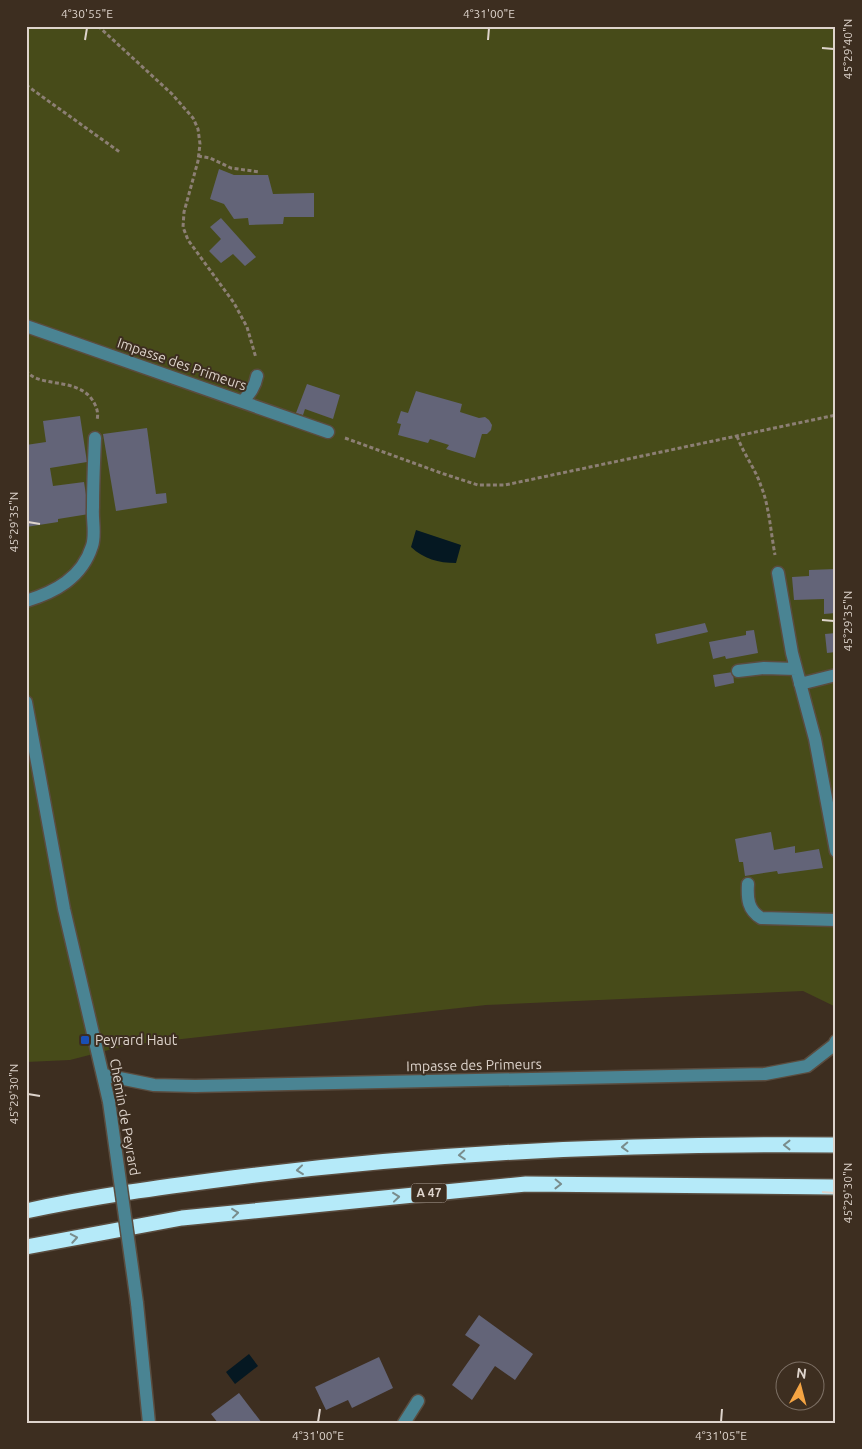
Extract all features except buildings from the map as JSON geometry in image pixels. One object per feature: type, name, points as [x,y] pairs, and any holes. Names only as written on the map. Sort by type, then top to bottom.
[{"type":"highway","points":[[26,1211],[176,1186],[284,1171],[390,1161],[508,1152],[664,1146],[836,1145]]},
{"type":"highway","name":"A 47","points":[[26,1247],[182,1218],[526,1184],[836,1187]]},
{"type":"street","name":"Impasse des Primeurs","points":[[26,326],[328,432]]},
{"type":"street","points":[[242,401],[256,383],[256,376]]},
{"type":"street","points":[[26,601],[58,590],[83,564],[92,546],[94,531],[92,512],[95,438]]},
{"type":"street","points":[[778,573],[792,653],[815,739],[836,851]]},
{"type":"street","points":[[738,672],[764,668],[796,669]]},
{"type":"street","points":[[800,684],[836,675]]},
{"type":"street","name":"Chemin de Peyrard","points":[[26,702],[64,909],[110,1102],[137,1303],[149,1423]]},
{"type":"street","points":[[748,884],[750,908],[755,915],[761,918],[836,920]]},
{"type":"street","name":"Impasse des Primeurs","points":[[104,1075],[154,1085],[195,1086],[764,1074],[807,1066],[836,1041]]},
{"type":"street","points":[[404,1423],[418,1401]]},
{"type":"path","points":[[98,26],[184,107],[193,118],[198,130],[200,144],[184,212],[183,226],[188,240],[234,303],[247,327],[257,362],[256,376]]},
{"type":"path","points":[[26,85],[121,153]]},
{"type":"path","points":[[198,156],[210,158],[231,168],[260,172]]},
{"type":"path","points":[[26,370],[28,374],[36,378],[76,386],[88,395],[95,403],[98,414],[95,438]]},
{"type":"path","points":[[328,432],[478,485],[505,485],[836,415]]},
{"type":"path","points":[[737,436],[742,450],[762,488],[778,573]]},
{"type":"green space","points":[[26,26],[836,26],[836,1007],[803,991],[486,1005],[128,1045],[70,1060],[26,1062]]},
{"type":"water","points":[[416,530],[461,545],[456,563],[432,560],[421,555],[411,547]]},
{"type":"water","points":[[249,1354],[258,1366],[235,1384],[226,1372]]},
{"type":"place","name":"Peyrard Haut","points":[[85,1040]]}]
